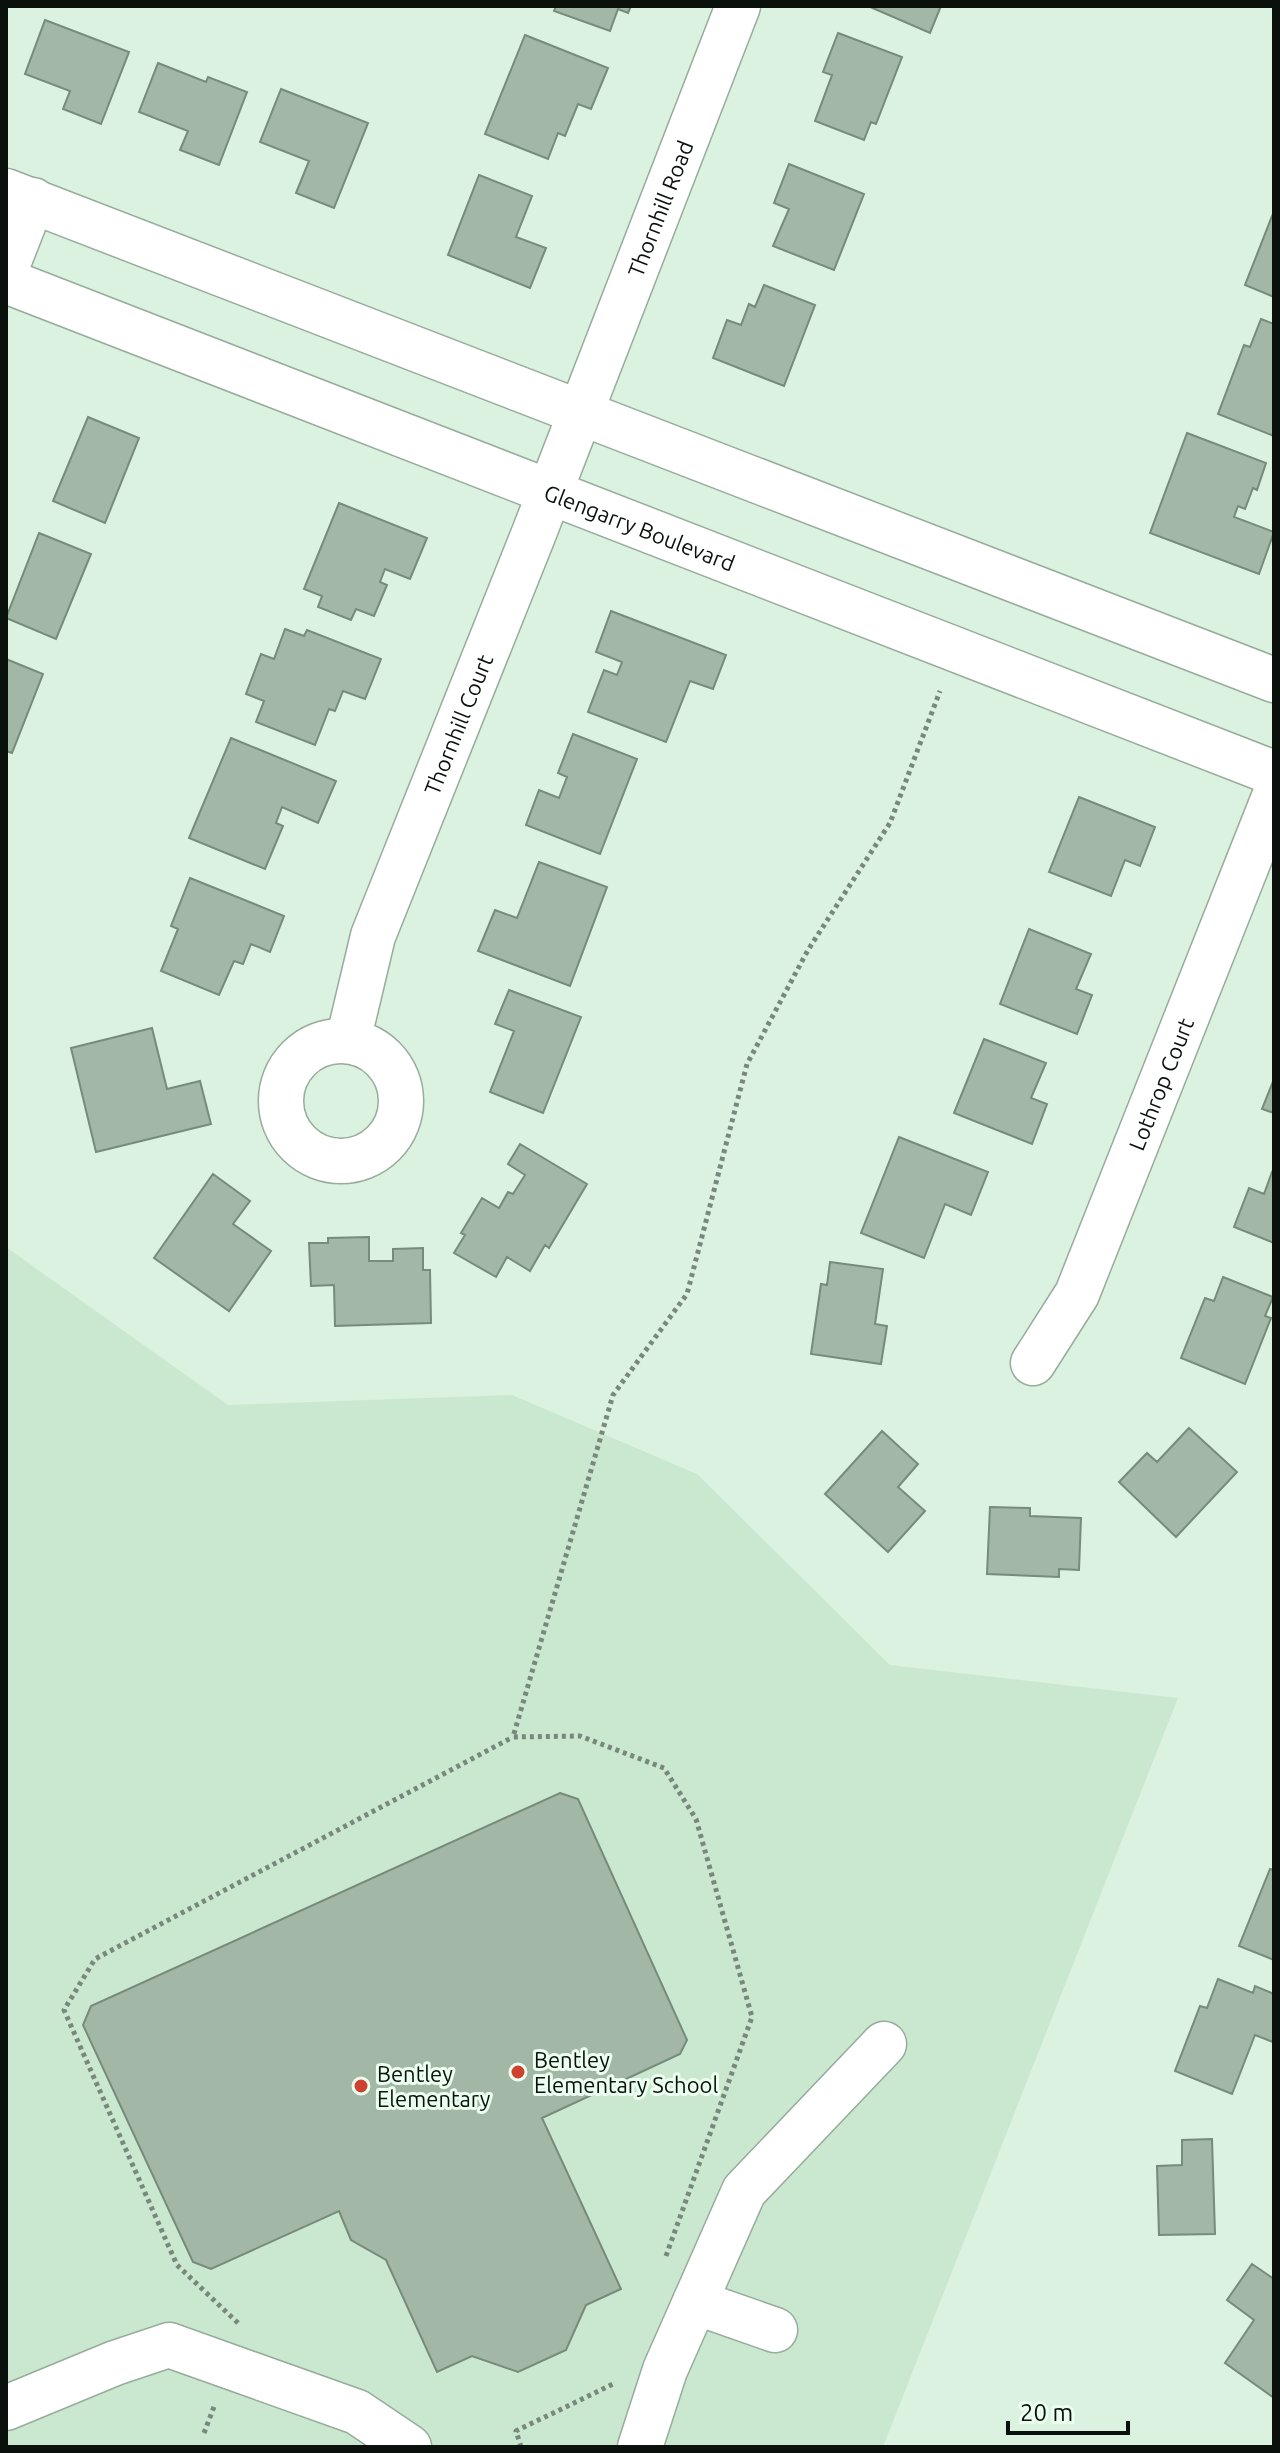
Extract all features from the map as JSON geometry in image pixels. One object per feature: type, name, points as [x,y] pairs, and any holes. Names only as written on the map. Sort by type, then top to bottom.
[{"type":"street","name":"Thornhill Road","points":[[581,411],[738,6]]},
{"type":"street","points":[[6,269],[20,196],[1274,680]]},
{"type":"street","name":"Glengarry Boulevard","points":[[6,281],[1274,773]]},
{"type":"street","name":"Thornhill Court","points":[[348,1041],[373,936],[581,411]]},
{"type":"street","name":"Lothrop Court","points":[[1033,1363],[1077,1294],[1274,797]]},
{"type":"street","points":[[640,2447],[665,2370],[744,2191],[884,2044]]},
{"type":"street","points":[[695,2302],[775,2330]]},
{"type":"street","points":[[6,2408],[169,2345],[357,2412],[409,2447]]},
{"type":"path","points":[[513,1737],[613,1395],[687,1294],[747,1064],[808,950],[890,823],[940,691]]},
{"type":"path","points":[[204,2433],[230,2366],[239,2324],[177,2265],[64,2010],[95,1959],[513,1737],[580,1736],[664,1768],[696,1819],[752,2017],[660,2270]]},
{"type":"path","points":[[521,2447],[516,2431],[622,2380]]},
{"type":"shaded area","name":"Bentley Elementary School","points":[[6,1247],[228,1405],[512,1395],[697,1474],[890,1665],[1178,1698],[883,2447],[6,2447]]},
{"type":"building","points":[[556,6],[631,6],[628,13],[618,9],[610,31],[554,11]]},
{"type":"building","points":[[868,6],[941,6],[930,33]]},
{"type":"building","points":[[45,20],[129,52],[101,124],[63,109],[70,91],[25,74]]},
{"type":"building","points":[[838,33],[902,57],[876,124],[871,122],[864,140],[815,121],[832,75],[823,72]]},
{"type":"building","points":[[525,35],[608,68],[591,109],[578,104],[565,136],[558,133],[548,159],[485,134]]},
{"type":"building","points":[[158,63],[206,82],[208,77],[247,92],[219,165],[180,150],[188,131],[139,112]]},
{"type":"building","points":[[281,89],[368,123],[334,208],[296,193],[309,161],[260,142]]},
{"type":"building","points":[[789,164],[864,194],[834,270],[773,246],[789,209],[774,203]]},
{"type":"building","points":[[479,175],[532,196],[516,237],[546,248],[530,288],[448,255]]},
{"type":"building","points":[[1274,211],[1274,297],[1245,285]]},
{"type":"building","points":[[764,285],[815,305],[784,386],[713,358],[727,320],[741,325],[749,304],[755,307]]},
{"type":"building","points":[[1261,319],[1274,324],[1274,436],[1218,414],[1244,345],[1250,347]]},
{"type":"building","points":[[88,417],[139,438],[105,523],[53,501]]},
{"type":"building","points":[[1187,433],[1266,463],[1257,490],[1253,488],[1245,509],[1238,506],[1234,517],[1274,532],[1259,574],[1150,533]]},
{"type":"building","points":[[339,503],[427,538],[410,579],[385,569],[380,582],[387,585],[374,616],[356,609],[351,620],[318,607],[322,596],[304,589]]},
{"type":"building","points":[[39,533],[91,554],[56,639],[6,618]]},
{"type":"building","points":[[611,611],[726,655],[713,689],[690,681],[666,742],[588,712],[604,670],[617,675],[622,662],[596,652]]},
{"type":"building","points":[[285,629],[304,636],[307,630],[381,659],[365,699],[343,691],[335,711],[329,709],[315,745],[256,722],[264,701],[246,694],[261,654],[274,659]]},
{"type":"building","points":[[6,659],[43,674],[12,753],[6,751]]},
{"type":"building","points":[[573,734],[637,759],[600,854],[526,825],[539,790],[559,798],[567,777],[558,773]]},
{"type":"building","points":[[231,738],[336,781],[318,823],[282,807],[276,823],[283,826],[265,869],[189,838]]},
{"type":"building","points":[[1079,797],[1155,827],[1140,866],[1125,860],[1111,896],[1049,872]]},
{"type":"building","points":[[539,862],[607,887],[570,986],[478,951],[495,910],[517,918]]},
{"type":"building","points":[[190,878],[284,916],[270,952],[251,944],[243,964],[234,961],[219,995],[161,971],[178,929],[171,926]]},
{"type":"building","points":[[1029,929],[1091,954],[1076,989],[1092,995],[1077,1034],[1000,1004]]},
{"type":"building","points":[[509,990],[581,1017],[543,1113],[490,1092],[514,1031],[495,1024]]},
{"type":"building","points":[[152,1028],[167,1089],[200,1081],[211,1124],[96,1152],[71,1048]]},
{"type":"building","points":[[984,1039],[1046,1063],[1031,1098],[1047,1104],[1032,1144],[954,1113]]},
{"type":"building","points":[[1274,1079],[1274,1113],[1262,1109]]},
{"type":"building","points":[[899,1137],[988,1172],[971,1215],[945,1204],[924,1258],[861,1233]]},
{"type":"building","points":[[520,1144],[587,1184],[549,1248],[545,1245],[530,1271],[507,1257],[496,1277],[454,1253],[465,1235],[461,1233],[482,1198],[499,1208],[508,1192],[513,1194],[525,1175],[508,1164]]},
{"type":"building","points":[[1272,1172],[1274,1243],[1234,1227],[1249,1188],[1264,1194]]},
{"type":"building","points":[[213,1174],[250,1201],[233,1224],[271,1251],[229,1311],[154,1258]]},
{"type":"building","points":[[369,1237],[369,1261],[393,1261],[393,1249],[423,1248],[423,1270],[430,1270],[431,1323],[335,1326],[334,1285],[311,1286],[309,1243],[328,1243],[328,1238]]},
{"type":"building","points":[[830,1262],[883,1269],[875,1324],[887,1326],[881,1364],[811,1354],[821,1284],[827,1285]]},
{"type":"building","points":[[1223,1277],[1273,1297],[1265,1316],[1271,1318],[1245,1384],[1181,1358],[1205,1298],[1214,1301]]},
{"type":"building","points":[[1189,1428],[1237,1472],[1176,1537],[1119,1482],[1147,1453],[1157,1462]]},
{"type":"building","points":[[882,1431],[918,1464],[898,1487],[925,1511],[888,1552],[825,1494]]},
{"type":"building","points":[[990,1507],[1030,1508],[1030,1516],[1081,1518],[1079,1570],[1059,1569],[1059,1577],[987,1574]]},
{"type":"building","name":"Bentley Elementary","points":[[560,1793],[578,1799],[687,2040],[680,2054],[542,2118],[621,2289],[586,2305],[566,2350],[518,2372],[472,2356],[437,2372],[386,2260],[351,2240],[339,2211],[211,2269],[193,2262],[83,2025],[91,2006]]},
{"type":"building","points":[[1270,1869],[1274,1870],[1274,1960],[1239,1946]]},
{"type":"building","points":[[1218,1979],[1253,1993],[1255,1986],[1274,1994],[1273,2042],[1255,2035],[1232,2094],[1175,2071],[1200,2006],[1207,2008]]},
{"type":"building","points":[[1212,2139],[1215,2234],[1159,2235],[1157,2166],[1182,2165],[1182,2140]]},
{"type":"building","points":[[1252,2264],[1274,2279],[1274,2398],[1225,2363],[1254,2320],[1227,2300]]},
{"type":"place","name":"Bentley Elementary School","points":[[518,2072]]},
{"type":"place","name":"Bentley Elementary","points":[[361,2086]]}]
